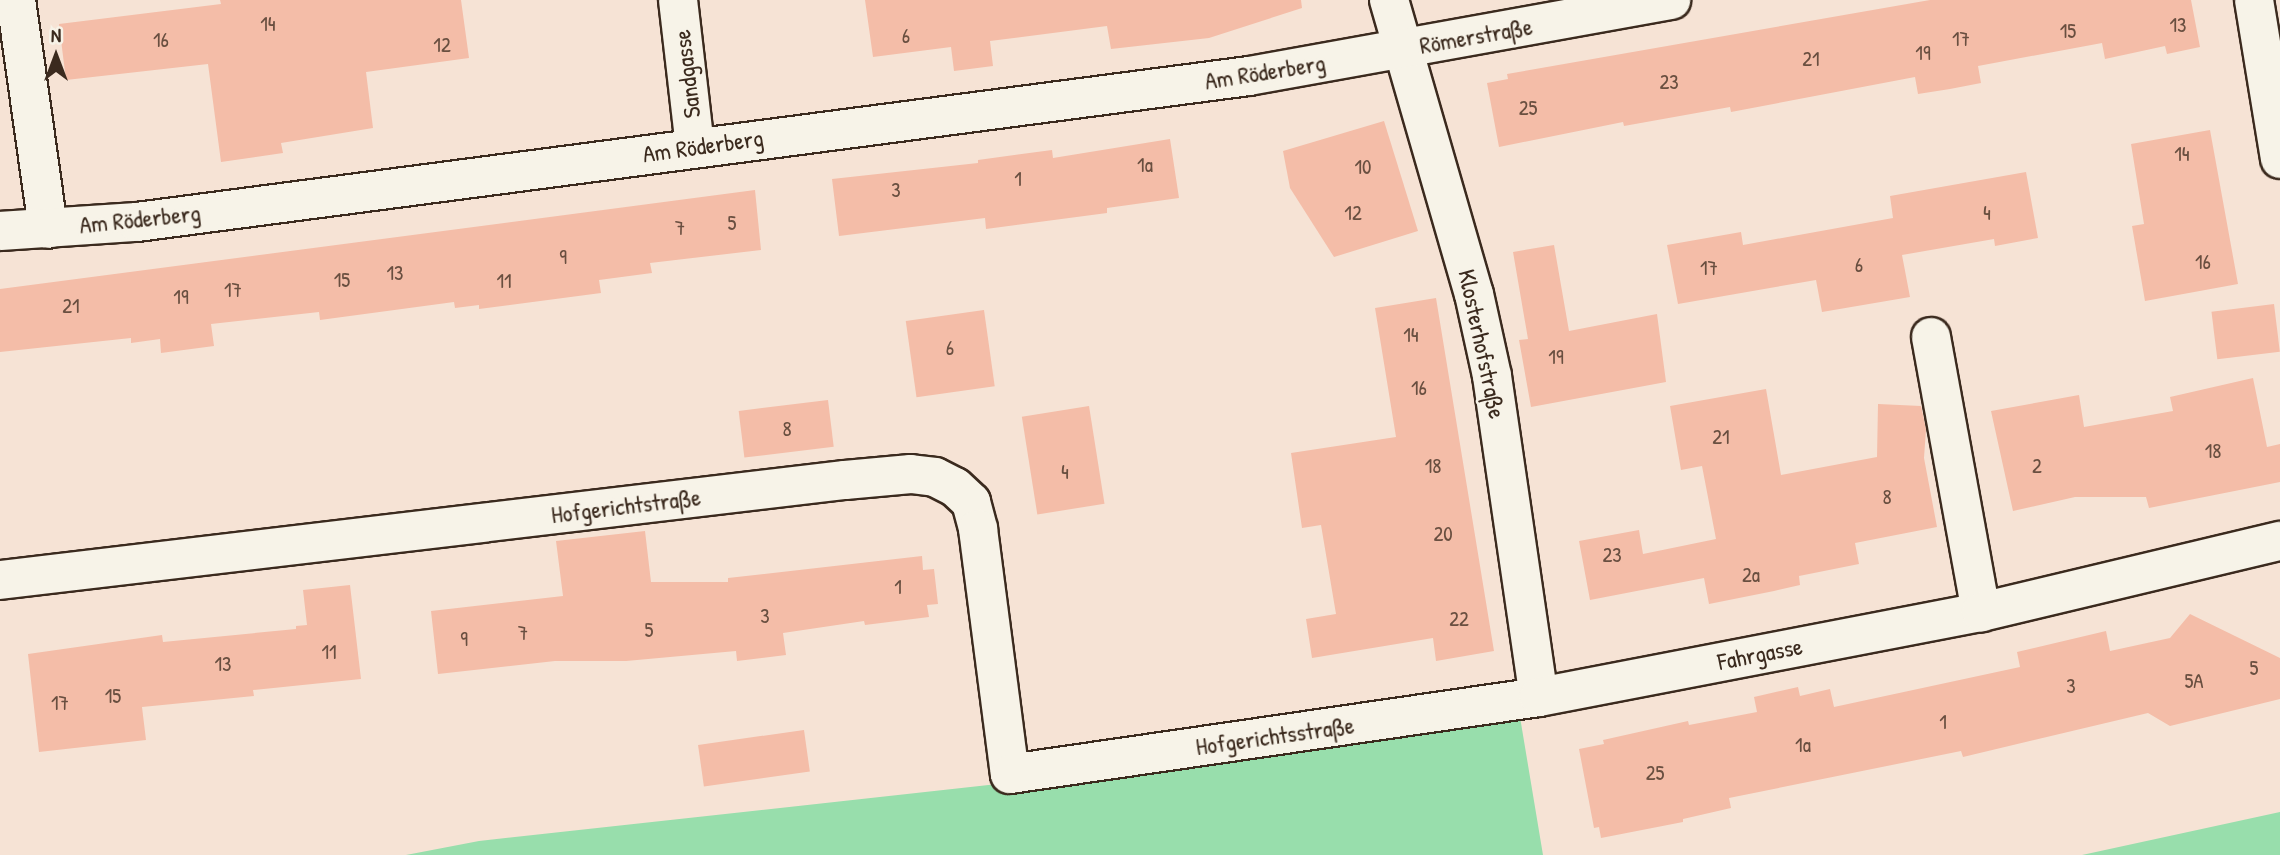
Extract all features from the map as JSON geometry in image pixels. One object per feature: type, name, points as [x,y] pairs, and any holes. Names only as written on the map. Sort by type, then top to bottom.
[{"type":"street","points":[[16,0],[48,229]]},
{"type":"street","name":"Sandgasse","points":[[678,0],[695,147]]},
{"type":"street","name":"Klosterhofstraße","points":[[1388,0],[1474,294],[1492,376],[1539,697]]},
{"type":"street","name":"Römerstraße","points":[[1404,49],[1671,0]]},
{"type":"street","points":[[2254,0],[2280,159]]},
{"type":"street","name":"Am Röderberg","points":[[0,231],[137,222],[1249,76],[1404,49]]},
{"type":"street","points":[[1931,337],[1981,612]]},
{"type":"street","name":"Hofgerichtstraße","points":[[0,580],[845,480],[911,474],[935,477],[955,487],[971,502],[978,529],[1010,774]]},
{"type":"street","name":"Fahrgasse","points":[[1539,697],[1981,612],[2280,541]]},
{"type":"street","name":"Hofgerichtsstraße","points":[[1010,774],[1539,697]]},
{"type":"green space","points":[[1520,717],[1543,855],[406,855],[479,841],[1116,771]]},
{"type":"green space","points":[[2280,812],[2280,855],[2082,855]]},
{"type":"building","points":[[220,0],[461,0],[469,58],[366,72],[373,128],[281,143],[283,153],[221,162],[208,64],[66,80],[59,24],[221,4]]},
{"type":"building","points":[[865,0],[1301,0],[1302,8],[1209,38],[1111,49],[1107,26],[990,41],[993,66],[954,71],[951,47],[873,57]]},
{"type":"building","points":[[1930,0],[2191,0],[2200,47],[2167,54],[2165,46],[2105,59],[2102,43],[1978,66],[1981,83],[1950,89],[1918,94],[1915,77],[1731,112],[1730,107],[1624,126],[1623,122],[1499,147],[1487,83],[1508,79],[1507,74]]},
{"type":"building","points":[[1384,121],[1418,231],[1334,257],[1290,188],[1283,151]]},
{"type":"building","points":[[2210,130],[2238,284],[2145,301],[2132,226],[2144,224],[2131,144]]},
{"type":"building","points":[[1170,139],[1179,198],[1107,208],[1107,213],[986,229],[985,218],[839,236],[832,179],[978,163],[978,160],[1052,150],[1053,158]]},
{"type":"building","points":[[2026,172],[2038,238],[1995,246],[1994,239],[1902,255],[1910,297],[1822,312],[1816,280],[1678,304],[1667,245],[1741,232],[1743,245],[1893,218],[1890,196]]},
{"type":"building","points":[[755,190],[761,250],[650,263],[652,273],[599,280],[601,293],[479,309],[479,305],[455,308],[454,302],[320,320],[319,312],[211,324],[214,346],[161,353],[160,339],[131,343],[131,338],[0,352],[0,289]]},
{"type":"building","points":[[1554,245],[1569,331],[1657,314],[1666,382],[1531,407],[1519,340],[1528,339],[1513,252]]},
{"type":"building","points":[[1436,298],[1494,651],[1436,661],[1433,638],[1312,658],[1306,619],[1336,614],[1321,525],[1302,528],[1291,453],[1396,437],[1375,308]]},
{"type":"building","points":[[2274,304],[2280,352],[2217,359],[2211,312]]},
{"type":"building","points":[[984,310],[995,386],[916,397],[906,321]]},
{"type":"building","points":[[2253,378],[2267,447],[2280,444],[2280,482],[2149,508],[2146,497],[2075,497],[2013,511],[1991,411],[2079,395],[2084,427],[2173,411],[2170,397]]},
{"type":"building","points":[[1766,389],[1781,475],[1877,457],[1878,404],[1921,406],[1926,429],[1924,458],[1937,527],[1855,543],[1859,564],[1799,576],[1800,585],[1774,591],[1709,604],[1704,578],[1590,600],[1579,541],[1639,530],[1643,554],[1716,539],[1702,466],[1681,470],[1670,406]]},
{"type":"building","points":[[828,400],[834,447],[744,458],[739,411]]},
{"type":"building","points":[[1089,406],[1104,504],[1037,514],[1022,417]]},
{"type":"building","points":[[645,531],[651,582],[728,582],[728,578],[922,556],[923,570],[934,569],[938,604],[927,605],[929,617],[865,625],[864,621],[783,633],[786,655],[737,661],[736,651],[626,661],[555,661],[438,674],[431,611],[563,596],[556,541]]},
{"type":"building","points":[[350,585],[361,679],[253,690],[254,696],[142,707],[146,740],[39,752],[28,654],[162,635],[163,642],[296,629],[296,626],[307,625],[303,590]]},
{"type":"building","points":[[2190,614],[2280,658],[2280,699],[2170,726],[2148,713],[1963,757],[1961,751],[1729,798],[1731,808],[1683,819],[1683,822],[1601,838],[1599,827],[1594,828],[1579,749],[1604,744],[1603,740],[1688,721],[1689,725],[1757,712],[1754,697],[1798,687],[1800,696],[1830,689],[1834,707],[2020,667],[2017,652],[2106,631],[2110,651],[2170,638]]},
{"type":"building","points":[[804,730],[810,772],[704,786],[698,745]]}]
